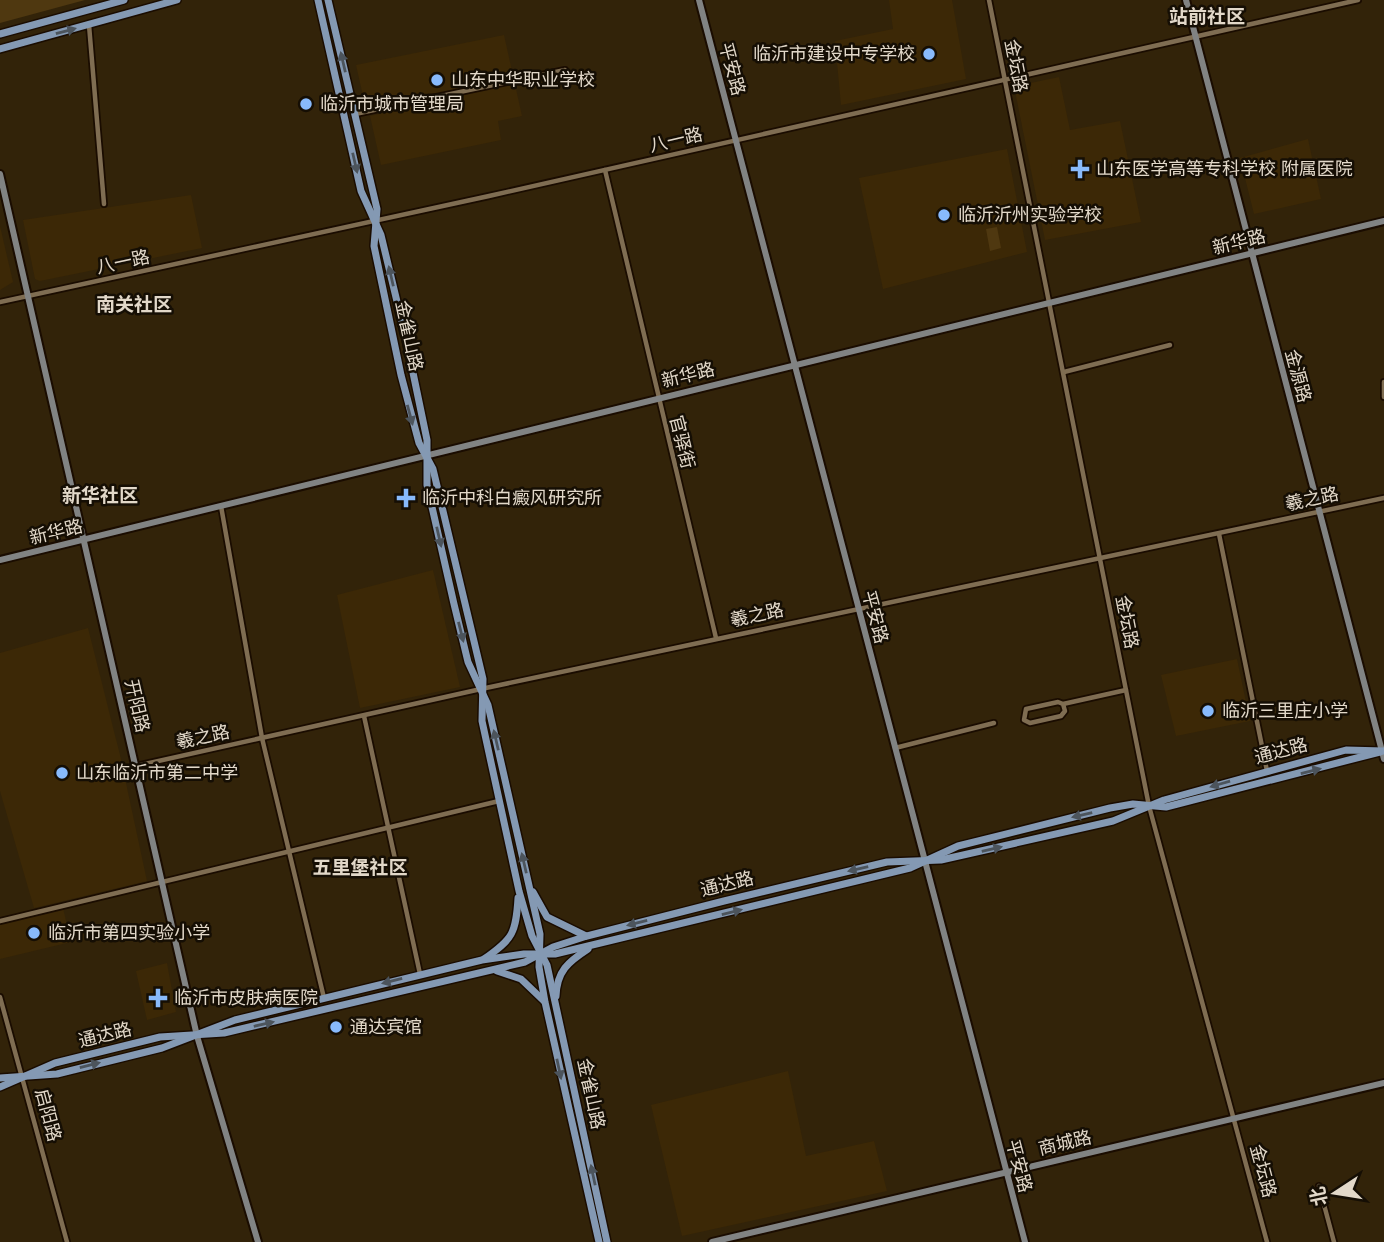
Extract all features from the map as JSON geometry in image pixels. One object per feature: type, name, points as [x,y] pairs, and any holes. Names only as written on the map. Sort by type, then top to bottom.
[{"type":"main road","points":[[0,34],[124,0]]},
{"type":"main road","points":[[0,49],[177,0]]},
{"type":"main road","name":"金雀山路","points":[[331,0],[331,12],[377,209],[374,246],[403,385],[410,416],[426,453]]},
{"type":"main road","name":"平安路","points":[[699,0],[1025,1242]]},
{"type":"main road","name":"金源路","points":[[1186,0],[1384,752]]},
{"type":"main road","name":"金雀山路","points":[[316,3],[361,191],[381,235],[404,333],[427,440],[427,485],[468,662],[488,705],[529,884],[540,934],[539,954],[545,1002],[599,1242]]},
{"type":"main road","name":"开阳路","points":[[0,174],[197,1036],[258,1242]]},
{"type":"main road","name":"新华路","points":[[0,560],[426,453],[1051,304],[1384,221]]},
{"type":"main road","name":"金雀山路","points":[[481,689],[482,721],[519,891],[539,954],[547,965],[607,1242]]},
{"type":"main road","name":"通达路","points":[[0,1087],[55,1063],[160,1037],[224,1033],[525,962],[587,936],[887,862],[941,860],[1113,821],[1149,806],[1346,750],[1384,752]]},
{"type":"main road","name":"通达路","points":[[197,1036],[235,1020],[420,974],[482,960],[555,954],[885,874],[925,861],[958,846],[1110,808],[1166,807],[1384,752]]},
{"type":"main road","points":[[529,884],[547,917],[587,936]]},
{"type":"main road","points":[[482,960],[499,948],[516,930],[519,891]]},
{"type":"main road","points":[[556,1007],[558,976],[570,960],[594,945]]},
{"type":"main road","points":[[482,972],[503,971],[521,979],[545,1002]]},
{"type":"main road","name":"通达路","points":[[0,1078],[23,1077]]},
{"type":"main road","name":"商城路","points":[[712,1242],[1384,1083]]},
{"type":"street","name":"金坛路","points":[[989,0],[1149,806],[1267,1242]]},
{"type":"street","name":"八一路","points":[[0,302],[738,141],[1358,0]]},
{"type":"street","points":[[89,25],[104,204]]},
{"type":"street","points":[[355,114],[565,70]]},
{"type":"street","name":"官驿街","points":[[605,170],[716,638]]},
{"type":"street","points":[[1064,372],[1170,345]]},
{"type":"street","points":[[1384,382],[1384,397]]},
{"type":"street","name":"羲之路","points":[[136,766],[716,638],[1384,498]]},
{"type":"street","points":[[221,506],[262,738],[324,999]]},
{"type":"street","points":[[1219,534],[1267,771]]},
{"type":"street","points":[[1063,704],[1065,711],[1061,716],[1030,723],[1024,720],[1026,709],[1126,690]]},
{"type":"street","points":[[364,716],[420,974]]},
{"type":"street","points":[[895,748],[994,723]]},
{"type":"street","points":[[0,921],[499,802]]},
{"type":"street","name":"启阳路","points":[[0,997],[67,1242]]},
{"type":"street","points":[[1320,1186],[1334,1242]]},
{"type":"shaded area","points":[[0,0],[85,0],[0,23]]},
{"type":"shaded area","points":[[889,0],[952,0],[966,79],[841,105],[835,41],[893,29]]},
{"type":"shaded area","name":"山东中华职业学校","points":[[504,35],[522,116],[498,121],[501,140],[381,165],[370,116],[411,107],[410,96],[365,105],[356,65]]},
{"type":"shaded area","name":"山东医学高等专科学校 附属医院","points":[[1059,77],[1070,130],[1120,121],[1141,222],[1045,240],[1015,91],[1021,85]]},
{"type":"shaded area","points":[[1308,139],[1321,199],[1254,214],[1240,158]]},
{"type":"shaded area","name":"临沂沂州实验学校","points":[[1007,149],[1027,252],[883,289],[859,178]]},
{"type":"shaded area","points":[[191,195],[202,248],[40,281],[35,279],[23,220]]},
{"type":"shaded area","points":[[0,226],[13,282],[0,290]]},
{"type":"shaded area","points":[[997,227],[1001,248],[990,251],[986,229]]},
{"type":"shaded area","points":[[433,570],[460,687],[360,708],[337,595]]},
{"type":"shaded area","name":"山东临沂市第二中学","points":[[88,628],[120,755],[147,881],[34,908],[0,791],[0,653]]},
{"type":"shaded area","points":[[1237,659],[1250,721],[1176,736],[1161,675]]},
{"type":"shaded area","name":"临沂市第四实验小学","points":[[63,908],[71,942],[0,959],[0,923]]},
{"type":"shaded area","name":"临沂市皮肤病医院","points":[[167,963],[176,1012],[147,1020],[136,971]]},
{"type":"shaded area","points":[[788,1071],[806,1156],[874,1141],[887,1191],[682,1236],[651,1105]]},
{"type":"place","name":"临沂市建设中专学校","points":[[929,54]]},
{"type":"place","name":"山东中华职业学校","points":[[437,80]]},
{"type":"place","name":"临沂市城市管理局","points":[[306,104]]},
{"type":"place","name":"山东医学高等专科学校 附属医院","points":[[1080,169]]},
{"type":"place","name":"临沂沂州实验学校","points":[[944,215]]},
{"type":"place","name":"临沂中科白癜风研究所","points":[[406,498]]},
{"type":"place","name":"临沂三里庄小学","points":[[1208,711]]},
{"type":"place","name":"山东临沂市第二中学","points":[[62,773]]},
{"type":"place","name":"临沂市第四实验小学","points":[[34,933]]},
{"type":"place","name":"临沂市皮肤病医院","points":[[158,998]]},
{"type":"place","name":"通达宾馆","points":[[336,1027]]},
{"type":"district","name":"站前社区","points":[[1207,17]]},
{"type":"district","name":"南关社区","points":[[134,305]]},
{"type":"district","name":"新华社区","points":[[100,496]]},
{"type":"district","name":"五里堡社区","points":[[360,868]]}]
